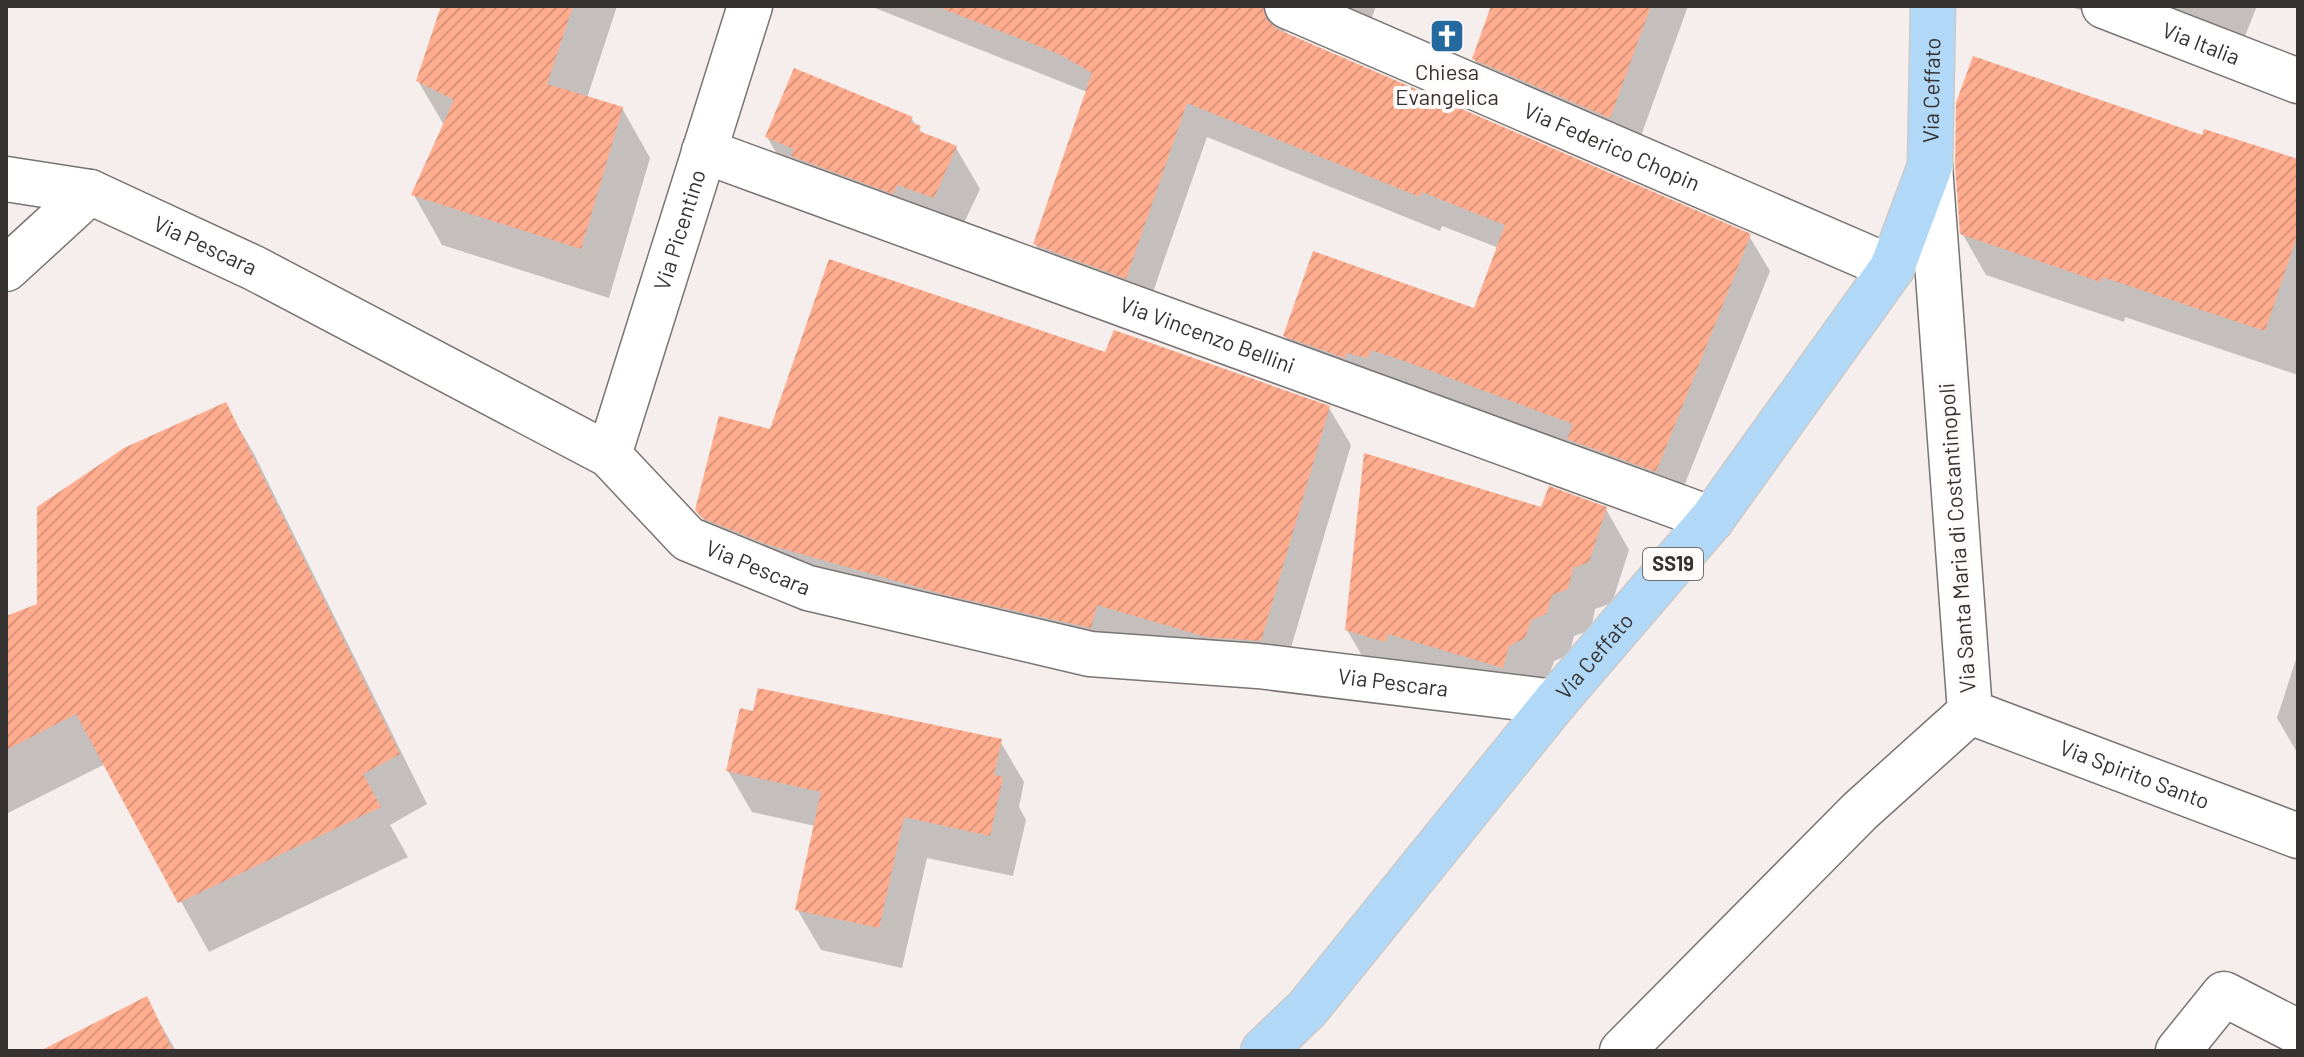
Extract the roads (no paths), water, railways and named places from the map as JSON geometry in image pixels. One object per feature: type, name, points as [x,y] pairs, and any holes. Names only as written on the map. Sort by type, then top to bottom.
[{"type":"main road","name":"Via Ceffato","points":[[1263,1051],[1307,1009],[1555,702],[1712,519],[1892,268],[1930,166],[1933,6]]},
{"type":"street","name":"Via Picentino","points":[[609,455],[750,6]]},
{"type":"street","name":"Via Federico Chopin","points":[[1287,6],[1892,268]]},
{"type":"street","name":"Via Italia","points":[[2104,6],[2298,81]]},
{"type":"street","name":"Via Vincenzo Bellini","points":[[704,151],[1712,519]]},
{"type":"street","name":"Via Santa Maria di Costantinopoli","points":[[1622,1051],[1860,811],[1970,712],[1930,166]]},
{"type":"street","name":"Via Pescara","points":[[6,179],[90,192],[254,268],[609,455],[688,539],[808,588],[887,609],[1090,654],[1258,666],[1555,702]]},
{"type":"street","points":[[6,269],[90,192]]},
{"type":"street","name":"Via Spirito Santo","points":[[1970,712],[2298,836]]},
{"type":"street","points":[[2178,1051],[2224,994],[2298,1032]]},
{"type":"place","name":"Chiesa Evangelica","points":[[1447,36]]}]
